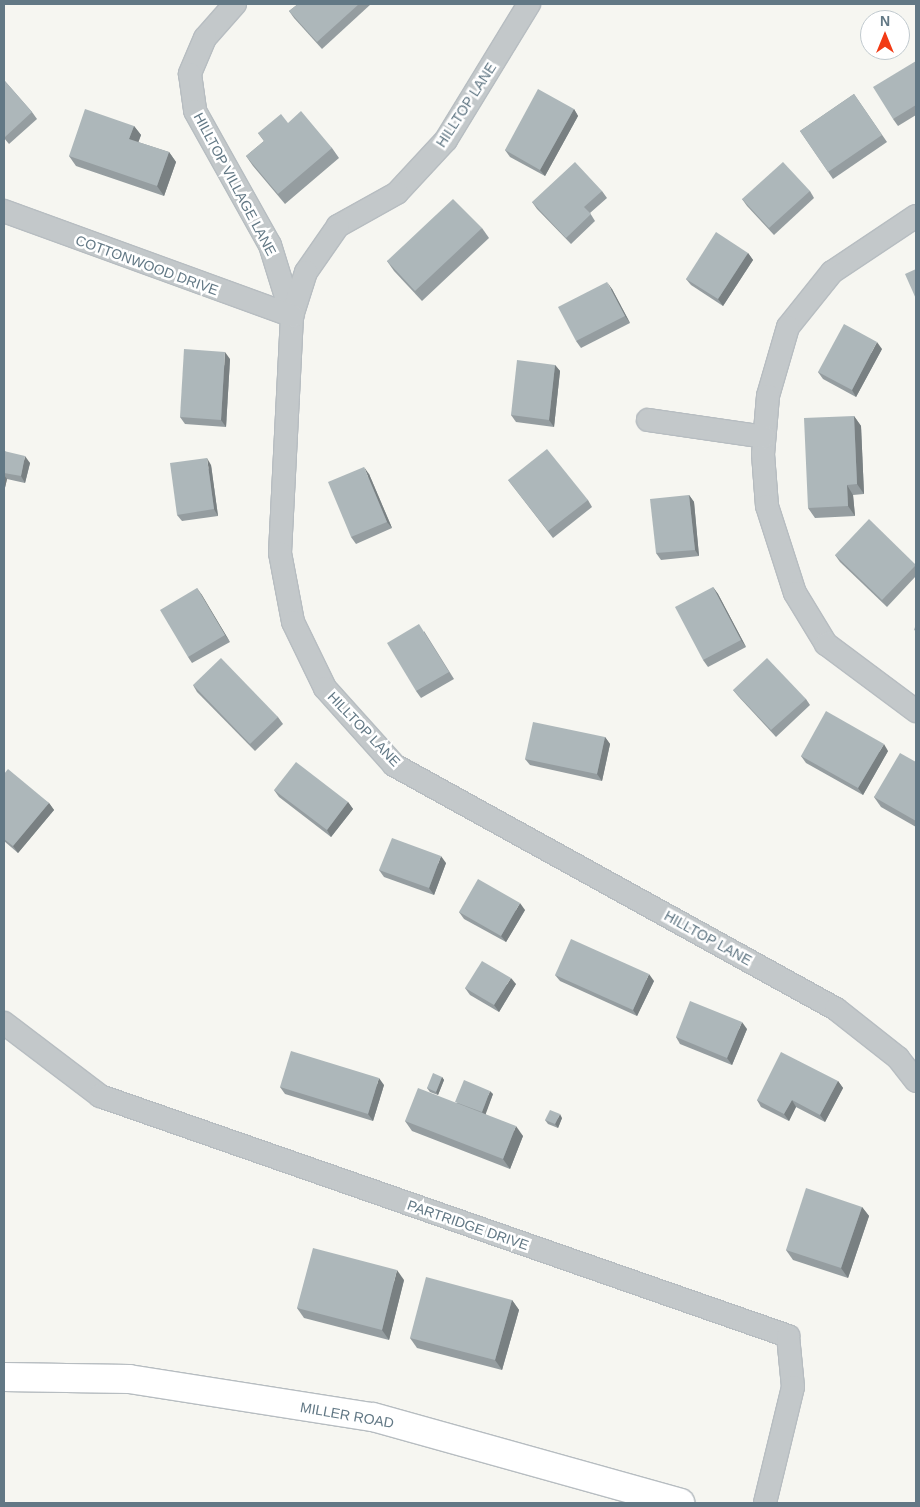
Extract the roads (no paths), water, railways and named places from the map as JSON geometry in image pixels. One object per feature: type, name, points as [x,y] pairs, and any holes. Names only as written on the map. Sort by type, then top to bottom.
[{"type":"street","name":"HILLTOP VILLAGE LANE","points":[[235,4],[205,38],[190,74],[195,111],[270,245],[292,316]]},
{"type":"street","name":"HILLTOP LANE","points":[[529,4],[446,140],[397,192],[338,226],[306,272],[292,316],[280,552],[294,622],[325,688],[394,765],[836,1009],[898,1058],[916,1081]]},
{"type":"street","name":"COTTONWOOD DRIVE","points":[[4,211],[292,316]]},
{"type":"street","points":[[916,216],[832,272],[788,328],[768,396],[764,437],[767,506],[795,593],[826,644],[916,711]]},
{"type":"street","points":[[648,420],[764,437]]},
{"type":"street","name":"PARTRIDGE DRIVE","points":[[4,1023],[100,1096],[788,1336],[793,1387],[765,1503]]},
{"type":"street","name":"MILLER ROAD","points":[[4,1377],[129,1379],[373,1416],[680,1503]]}]
